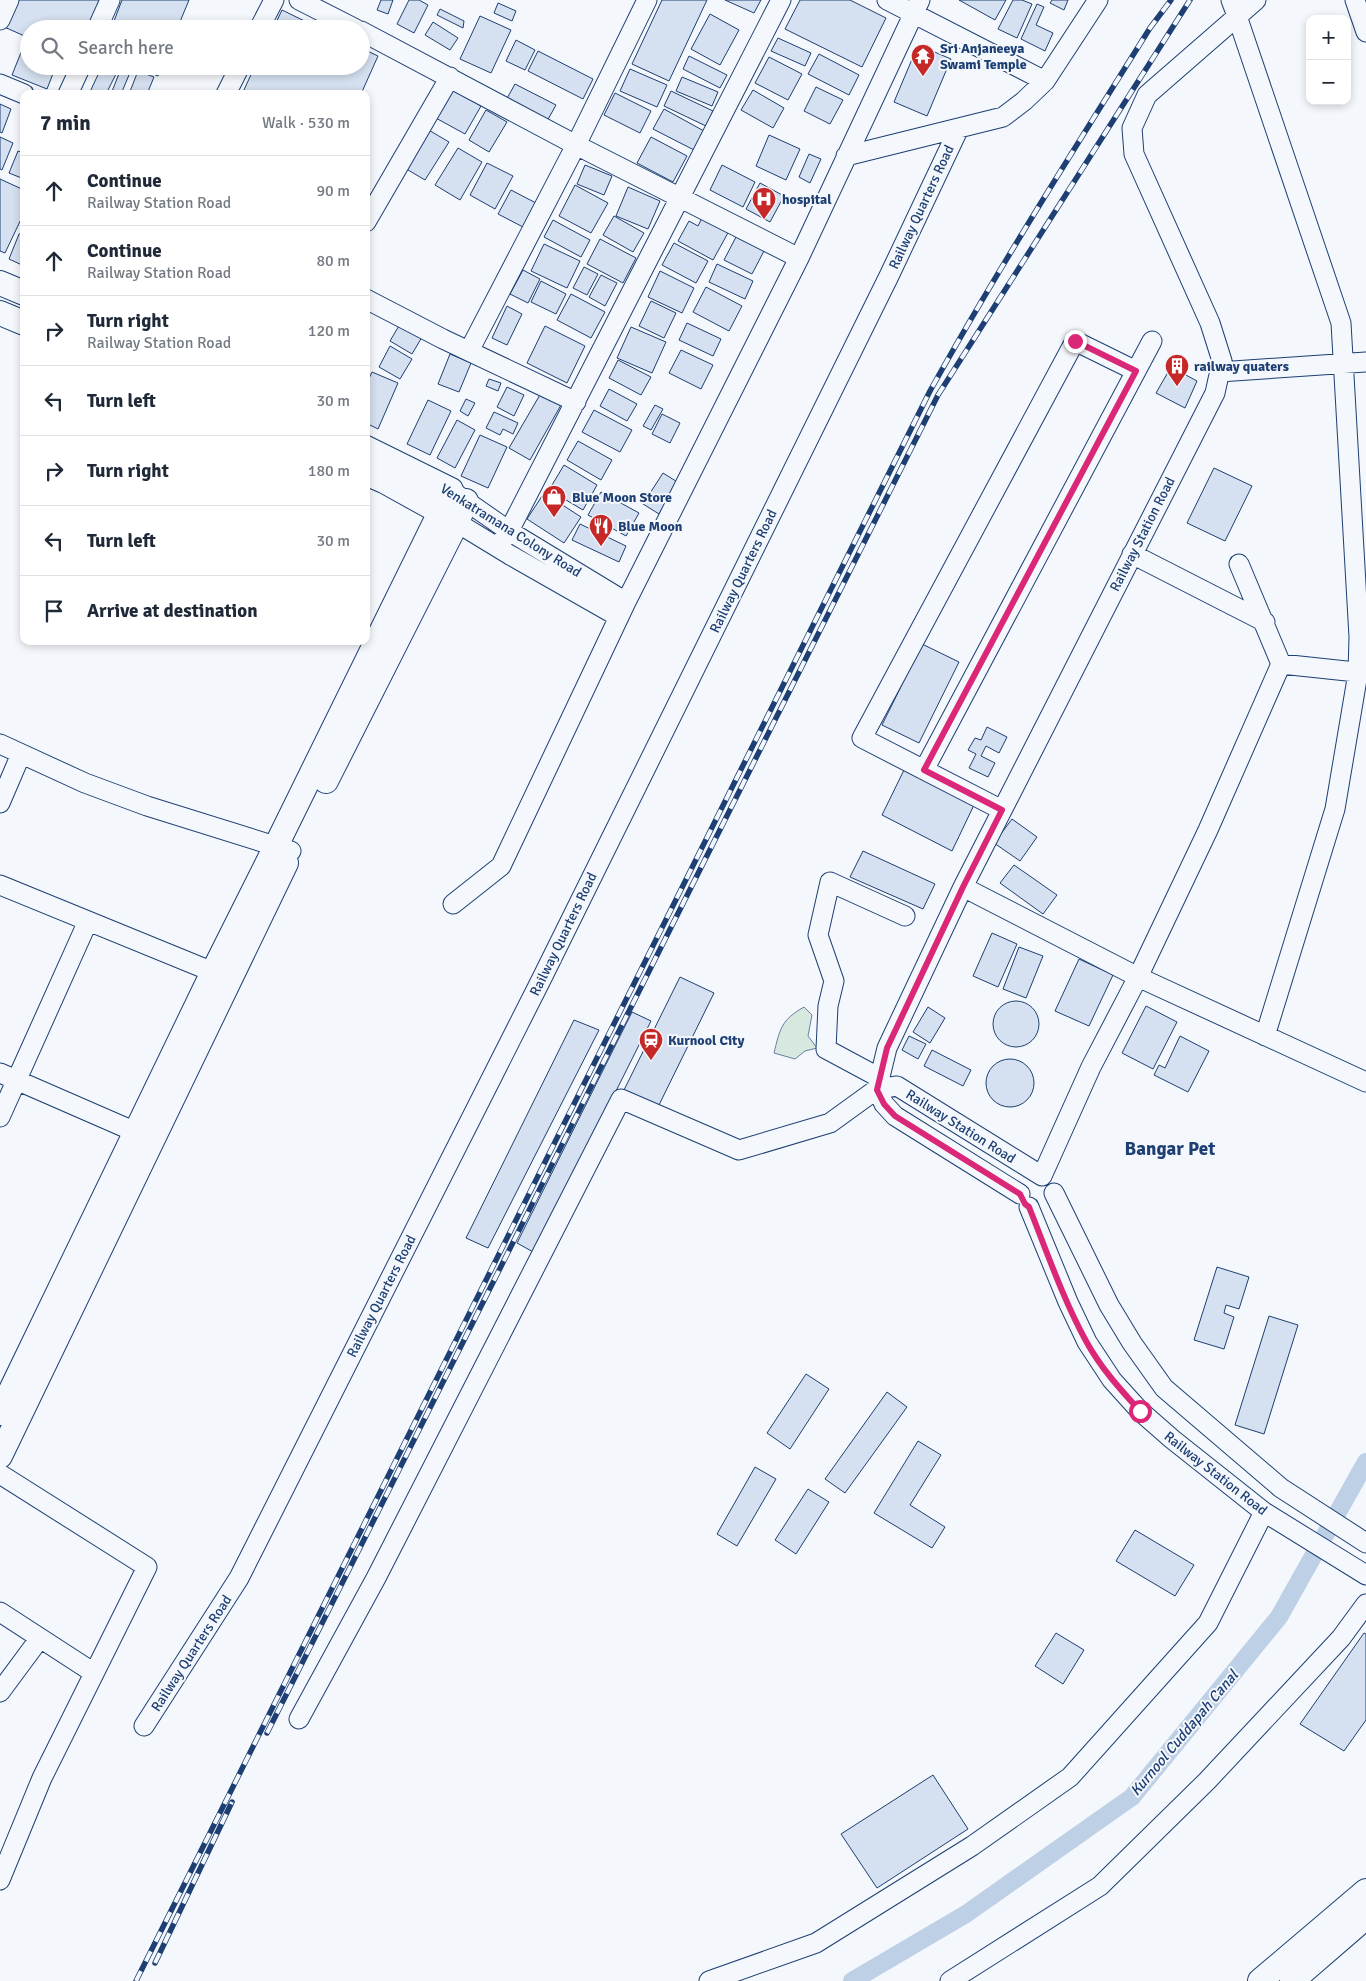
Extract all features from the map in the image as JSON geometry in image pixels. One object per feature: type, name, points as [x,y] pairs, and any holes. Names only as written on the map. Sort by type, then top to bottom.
[{"type":"main road","points":[[0,282],[20,291]]},
{"type":"main road","points":[[0,313],[20,321]]},
{"type":"main road","name":"Venkatramana Colony Road","points":[[370,451],[453,506]]},
{"type":"main road","points":[[0,1413],[144,1136],[453,506],[370,475]]},
{"type":"main road","points":[[0,1456],[144,1136],[212,972],[284,849]]},
{"type":"main road","points":[[1260,1981],[1366,1891]]},
{"type":"main road","points":[[1292,1981],[1366,1917]]},
{"type":"street","points":[[0,20],[9,0]]},
{"type":"street","points":[[101,20],[110,0]]},
{"type":"street","points":[[264,20],[274,0]]},
{"type":"street","points":[[299,0],[338,20]]},
{"type":"street","points":[[469,351],[576,145],[647,0]]},
{"type":"street","points":[[498,548],[509,531],[576,402],[781,0]]},
{"type":"street","points":[[887,0],[916,6],[1045,81]]},
{"type":"street","points":[[846,156],[1002,117],[1024,102],[1045,81],[1098,0]]},
{"type":"street","name":"Railway Station Road","points":[[1256,0],[1231,5],[1147,95],[1132,128],[1134,154],[1210,322],[1222,361],[1215,393],[963,887],[887,1048],[878,1084],[884,1104],[895,1116],[1025,1201],[1087,1342],[1112,1380],[1140,1411],[1264,1512],[1366,1575]]},
{"type":"street","points":[[1355,0],[1366,32]]},
{"type":"street","points":[[1231,5],[1341,323],[1362,673],[1335,810],[1266,1036]]},
{"type":"street","points":[[452,904],[501,866],[623,610],[799,258],[916,6]]},
{"type":"street","points":[[370,36],[576,145],[799,258]]},
{"type":"street","points":[[70,90],[77,75]]},
{"type":"street","points":[[228,90],[236,75]]},
{"type":"street","points":[[370,215],[450,77]]},
{"type":"street","points":[[0,84],[20,92]]},
{"type":"street","name":"Railway Quarters Road","points":[[144,1726],[244,1570],[550,960],[885,285],[959,128]]},
{"type":"street","points":[[370,301],[576,402]]},
{"type":"street","points":[[1002,810],[862,738],[1075,341],[1136,371]]},
{"type":"street","points":[[924,770],[1152,341]]},
{"type":"street","points":[[1220,372],[1366,362]]},
{"type":"street","points":[[453,506],[498,548],[623,610]]},
{"type":"street","name":"Venkatramana Colony Road","points":[[453,506],[509,531],[623,610]]},
{"type":"street","points":[[1132,554],[1265,622]]},
{"type":"street","points":[[1042,1176],[1091,1067],[1138,977],[1208,830],[1281,664],[1265,622],[1238,564]]},
{"type":"street","points":[[1281,664],[1362,673]]},
{"type":"street","points":[[0,744],[85,784],[284,849]]},
{"type":"street","points":[[0,803],[21,754]]},
{"type":"street","points":[[299,1719],[376,1578],[621,1099],[739,1150],[830,1123],[878,1084],[826,1049],[828,1006],[834,981],[818,935],[830,882],[905,916]]},
{"type":"street","points":[[0,885],[212,972]]},
{"type":"street","points":[[963,887],[1138,977],[1366,1082]]},
{"type":"street","points":[[0,1117],[8,1077],[88,921]]},
{"type":"street","points":[[8,1077],[144,1136]]},
{"type":"street","name":"Railway Station Road","points":[[878,1084],[897,1086],[1042,1176]]},
{"type":"street","points":[[1031,1176],[1042,1176],[1051,1182],[1054,1193],[1053,1199],[1046,1207],[1040,1209],[1025,1201],[1023,1183],[1031,1176]]},
{"type":"street","name":"Railway Station Road","points":[[1054,1193],[1109,1305],[1132,1343],[1164,1388],[1281,1488],[1366,1543]]},
{"type":"street","points":[[0,1474],[147,1567],[42,1778],[0,1880]]},
{"type":"street","points":[[709,1981],[816,1943],[972,1846],[1070,1777],[1208,1622],[1264,1512]]},
{"type":"street","points":[[950,1981],[1100,1886],[1206,1781],[1341,1638],[1366,1604]]},
{"type":"street","points":[[0,1612],[94,1673]]},
{"type":"street","points":[[0,1692],[40,1638]]},
{"type":"shaded area","points":[[804,1007],[812,1015],[808,1036],[817,1048],[805,1051],[795,1059],[774,1053],[778,1038],[786,1021]]},
{"type":"building","points":[[13,0],[104,0],[95,20],[20,20],[20,34],[2,26]]},
{"type":"building","points":[[122,0],[189,0],[181,20],[114,20]]},
{"type":"building","points":[[381,0],[393,0],[388,14],[377,10]]},
{"type":"building","points":[[409,0],[419,0],[428,5],[414,33],[397,24]]},
{"type":"building","points":[[662,0],[707,0],[669,81],[632,64]]},
{"type":"building","points":[[725,0],[761,0],[754,13]]},
{"type":"building","points":[[800,0],[850,0],[886,18],[862,67],[785,29]]},
{"type":"building","points":[[959,0],[1006,0],[995,20]]},
{"type":"building","points":[[1013,0],[1022,0],[1032,4],[1017,38],[998,29]]},
{"type":"building","points":[[1052,0],[1068,0],[1064,10],[1050,3]]},
{"type":"building","points":[[498,3],[516,11],[512,21],[494,13]]},
{"type":"building","points":[[1037,4],[1044,7],[1036,25],[1053,33],[1045,51],[1021,39]]},
{"type":"building","points":[[440,9],[464,21],[463,28],[437,15]]},
{"type":"building","points":[[282,10],[303,20],[277,20]]},
{"type":"building","points":[[710,14],[739,30],[720,65],[691,49]]},
{"type":"building","points":[[480,16],[511,30],[491,73],[460,59]]},
{"type":"building","points":[[433,22],[458,38],[450,50],[425,35]]},
{"type":"building","points":[[778,38],[811,53],[805,66],[771,51]]},
{"type":"building","points":[[516,40],[535,50],[525,70],[506,61]]},
{"type":"building","points":[[918,45],[951,59],[927,116],[894,102]]},
{"type":"building","points":[[538,51],[593,79],[583,99],[528,71]]},
{"type":"building","points":[[370,52],[378,56],[370,74]]},
{"type":"building","points":[[819,54],[859,75],[849,95],[808,74]]},
{"type":"building","points":[[20,55],[20,75],[52,75],[47,89],[12,75]]},
{"type":"building","points":[[689,56],[727,75],[720,88],[683,69]]},
{"type":"building","points":[[769,57],[802,74],[788,100],[755,83]]},
{"type":"building","points":[[630,69],[667,85],[657,107],[620,91]]},
{"type":"building","points":[[98,75],[116,75],[108,90],[91,90]]},
{"type":"building","points":[[118,75],[129,75],[123,90],[113,90]]},
{"type":"building","points":[[136,75],[154,77],[149,90],[131,90]]},
{"type":"building","points":[[251,75],[370,75],[363,90],[244,90]]},
{"type":"building","points":[[682,77],[718,92],[712,106],[676,91]]},
{"type":"building","points":[[515,84],[556,105],[546,123],[505,102]]},
{"type":"building","points":[[816,87],[843,100],[830,124],[804,111]]},
{"type":"building","points":[[451,89],[481,106],[465,134],[434,117]]},
{"type":"building","points":[[753,90],[784,108],[773,128],[741,110]]},
{"type":"building","points":[[671,91],[713,111],[706,126],[664,106]]},
{"type":"building","points":[[615,93],[651,111],[640,133],[604,115]]},
{"type":"building","points":[[0,104],[11,109],[2,133],[0,132]]},
{"type":"building","points":[[664,109],[704,131],[694,150],[653,129]]},
{"type":"building","points":[[486,110],[507,122],[489,152],[469,140]]},
{"type":"building","points":[[427,129],[449,142],[425,180],[403,167]]},
{"type":"building","points":[[769,135],[800,149],[786,180],[756,166]]},
{"type":"building","points":[[0,137],[13,143],[2,170],[0,169]]},
{"type":"building","points":[[651,137],[687,156],[673,182],[637,163]]},
{"type":"building","points":[[458,148],[482,162],[460,200],[435,185]]},
{"type":"building","points":[[18,151],[20,152],[20,177],[9,173]]},
{"type":"building","points":[[809,154],[821,159],[810,183],[799,177]]},
{"type":"building","points":[[487,163],[513,176],[495,209],[470,195]]},
{"type":"building","points":[[585,165],[612,176],[604,195],[577,184]]},
{"type":"building","points":[[722,165],[755,182],[743,207],[710,190]]},
{"type":"building","points":[[0,179],[20,188],[20,221],[5,253],[0,251]]},
{"type":"building","points":[[760,183],[784,196],[770,222],[746,209]]},
{"type":"building","points":[[575,185],[608,203],[591,233],[559,216]]},
{"type":"building","points":[[628,187],[660,201],[648,229],[616,216]]},
{"type":"building","points":[[511,190],[536,203],[523,227],[498,214]]},
{"type":"building","points":[[614,216],[644,233],[633,252],[603,235]]},
{"type":"building","points":[[703,216],[729,231],[713,260],[678,241],[689,221],[698,226]]},
{"type":"building","points":[[553,220],[590,240],[581,257],[544,237]]},
{"type":"building","points":[[20,234],[20,264],[9,259]]},
{"type":"building","points":[[736,237],[764,251],[752,274],[724,260]]},
{"type":"building","points":[[600,239],[636,258],[623,283],[587,264]]},
{"type":"building","points":[[674,243],[708,261],[696,283],[662,265]]},
{"type":"building","points":[[544,244],[580,261],[567,288],[531,271]]},
{"type":"building","points":[[717,264],[753,281],[745,299],[709,282]]},
{"type":"building","points":[[584,267],[598,274],[587,295],[573,288]]},
{"type":"building","points":[[523,270],[540,279],[528,303],[510,294]]},
{"type":"building","points":[[660,271],[694,288],[682,313],[648,297]]},
{"type":"building","points":[[601,275],[617,283],[605,306],[589,297]]},
{"type":"building","points":[[541,281],[566,294],[556,314],[531,302]]},
{"type":"building","points":[[706,287],[742,306],[729,331],[693,312]]},
{"type":"building","points":[[571,294],[605,312],[591,338],[557,320]]},
{"type":"building","points":[[651,301],[676,313],[664,338],[639,326]]},
{"type":"building","points":[[507,306],[522,314],[507,345],[492,338]]},
{"type":"building","points":[[687,323],[721,339],[713,356],[679,340]]},
{"type":"building","points":[[400,324],[422,337],[412,354],[390,341]]},
{"type":"building","points":[[545,326],[585,346],[567,383],[527,363]]},
{"type":"building","points":[[631,327],[666,342],[652,373],[617,358]]},
{"type":"building","points":[[390,346],[412,359],[400,379],[379,367]]},
{"type":"building","points":[[681,350],[713,365],[701,389],[669,373]]},
{"type":"building","points":[[450,354],[471,363],[459,392],[438,384]]},
{"type":"building","points":[[618,360],[651,377],[641,395],[609,378]]},
{"type":"building","name":"railway quaters","points":[[1171,367],[1197,381],[1185,408],[1156,393]]},
{"type":"building","points":[[372,372],[398,383],[378,429],[370,425],[370,376]]},
{"type":"building","points":[[489,379],[501,383],[498,391],[486,386]]},
{"type":"building","points":[[507,387],[524,395],[514,416],[497,407]]},
{"type":"building","points":[[609,389],[637,404],[627,421],[600,406]]},
{"type":"building","points":[[541,393],[561,405],[530,460],[509,448]]},
{"type":"building","points":[[466,399],[475,403],[468,416],[460,411]]},
{"type":"building","points":[[428,400],[451,411],[430,455],[407,444]]},
{"type":"building","points":[[655,405],[663,409],[651,430],[643,426]]},
{"type":"building","points":[[594,410],[632,430],[620,452],[582,432]]},
{"type":"building","points":[[494,412],[518,423],[513,434],[503,429],[500,435],[486,428]]},
{"type":"building","points":[[662,414],[680,423],[670,443],[652,434]]},
{"type":"building","points":[[457,420],[475,430],[455,468],[437,458]]},
{"type":"building","points":[[480,435],[507,447],[488,488],[461,476]]},
{"type":"building","points":[[578,441],[612,460],[601,480],[567,460]]},
{"type":"building","points":[[564,465],[597,485],[583,510],[549,490]]},
{"type":"building","points":[[1214,468],[1252,486],[1225,541],[1187,523]]},
{"type":"building","points":[[663,473],[679,483],[659,514],[643,504]]},
{"type":"building","points":[[601,492],[639,513],[626,536],[588,515]]},
{"type":"building","name":"Blue Moon Store","points":[[544,493],[581,517],[564,543],[527,519]]},
{"type":"building","points":[[580,524],[626,546],[619,562],[572,540]]},
{"type":"building","points":[[922,644],[959,662],[919,743],[882,725]]},
{"type":"building","points":[[987,727],[1007,737],[999,753],[986,746],[981,756],[995,763],[988,777],[969,768],[976,754],[968,750],[975,738],[981,740]]},
{"type":"building","points":[[904,770],[974,805],[952,851],[882,815]]},
{"type":"building","points":[[1012,819],[1037,837],[1020,861],[994,843]]},
{"type":"building","points":[[863,851],[935,884],[923,909],[850,877]]},
{"type":"building","points":[[1014,865],[1057,895],[1043,914],[1000,883]]},
{"type":"building","points":[[992,933],[1017,944],[998,987],[973,976]]},
{"type":"building","points":[[1019,947],[1043,956],[1026,998],[1003,989]]},
{"type":"building","points":[[1079,959],[1113,975],[1089,1026],[1055,1011]]},
{"type":"building","points":[[680,977],[714,993],[658,1107],[624,1090]]},
{"type":"building","points":[[1016,1001],[1029,1005],[1035,1011],[1039,1024],[1035,1037],[1029,1043],[1016,1047],[1003,1043],[997,1037],[993,1024],[997,1011],[1003,1005]]},
{"type":"building","points":[[1146,1006],[1177,1022],[1153,1069],[1122,1053]]},
{"type":"building","points":[[928,1007],[945,1018],[930,1043],[913,1032]]},
{"type":"building","points":[[632,1012],[651,1021],[535,1253],[517,1243]]},
{"type":"building","points":[[574,1020],[599,1030],[488,1248],[466,1238]]},
{"type":"building","points":[[909,1036],[926,1044],[918,1059],[902,1050]]},
{"type":"building","points":[[1180,1036],[1209,1051],[1188,1092],[1154,1075],[1159,1065],[1165,1068]]},
{"type":"building","points":[[932,1050],[971,1070],[963,1086],[924,1066]]},
{"type":"building","points":[[1005,1059],[1015,1059],[1024,1063],[1030,1069],[1033,1074],[1033,1092],[1024,1103],[1015,1107],[1005,1107],[996,1103],[990,1097],[986,1088],[986,1078],[990,1069],[996,1063]]},
{"type":"building","points":[[1217,1267],[1249,1277],[1239,1309],[1226,1305],[1224,1313],[1234,1317],[1224,1349],[1194,1340]]},
{"type":"building","points":[[1269,1316],[1298,1325],[1264,1434],[1235,1425]]},
{"type":"building","points":[[806,1374],[829,1389],[790,1449],[767,1433]]},
{"type":"building","points":[[887,1392],[907,1407],[845,1493],[825,1479]]},
{"type":"building","points":[[918,1441],[941,1455],[910,1505],[945,1527],[932,1548],[874,1513]]},
{"type":"building","points":[[755,1467],[776,1479],[737,1546],[717,1534]]},
{"type":"building","points":[[808,1489],[829,1502],[796,1554],[775,1540]]},
{"type":"building","points":[[1135,1530],[1194,1565],[1175,1596],[1116,1561]]},
{"type":"building","points":[[1056,1633],[1084,1650],[1063,1684],[1035,1666]]},
{"type":"building","points":[[1364,1633],[1366,1634],[1366,1720],[1344,1751],[1300,1724]]},
{"type":"building","points":[[933,1775],[968,1829],[877,1888],[841,1834]]},
{"type":"waterway","name":"Kurnool Cuddapah Canal","points":[[852,1981],[966,1914],[1132,1797],[1279,1617],[1366,1462]]},
{"type":"railway","points":[[136,1981],[930,391],[1038,208],[1150,28],[1171,0]]},
{"type":"railway","points":[[267,1733],[938,395],[1190,0]]},
{"type":"railway","points":[[155,1963],[232,1802]]},
{"type":"place","name":"Sri Anjaneeya Swami Temple","points":[[923,77]]},
{"type":"place","name":"hospital","points":[[764,220]]},
{"type":"place","name":"railway quaters","points":[[1177,387]]},
{"type":"place","name":"Blue Moon Store","points":[[554,518]]},
{"type":"place","name":"Blue Moon","points":[[601,547]]},
{"type":"place","name":"Kurnool City","points":[[651,1061]]},
{"type":"district","name":"Bangar Pet","points":[[1170,1148]]},
{"type":"route","points":[[1075,341],[1136,371],[924,770],[1002,810],[963,887],[887,1048],[877,1090],[884,1104],[895,1116],[1020,1194],[1025,1204],[1029,1207],[1068,1302],[1087,1342],[1112,1380],[1140,1411]]}]
